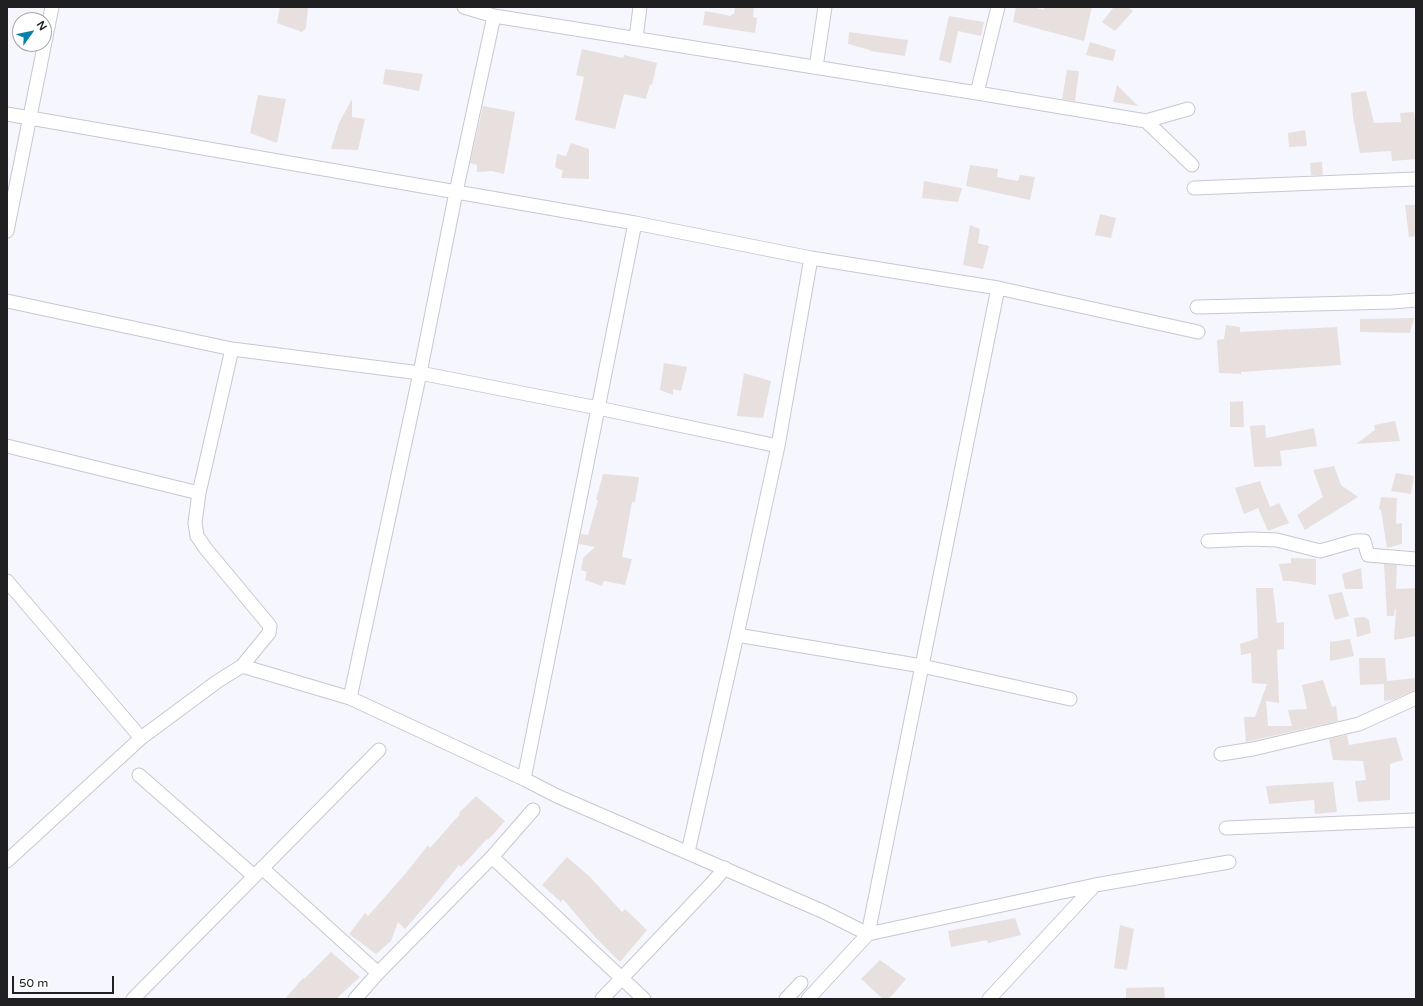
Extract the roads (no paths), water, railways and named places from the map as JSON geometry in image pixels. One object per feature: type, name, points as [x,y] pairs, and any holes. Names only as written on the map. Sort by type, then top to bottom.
[{"type":"street","points":[[7,231],[52,7]]},
{"type":"street","points":[[464,7],[494,16],[1146,121],[1188,109]]},
{"type":"street","points":[[636,38],[640,7]]},
{"type":"street","points":[[816,67],[825,7]]},
{"type":"street","points":[[977,93],[998,7]]},
{"type":"street","points":[[350,698],[420,373],[456,192],[494,16]]},
{"type":"street","points":[[7,114],[635,223],[811,258],[998,288],[1198,332]]},
{"type":"street","points":[[1146,121],[1192,164]]},
{"type":"street","points":[[1194,188],[1416,178]]},
{"type":"street","points":[[524,779],[635,223]]},
{"type":"street","points":[[688,852],[778,446],[811,258]]},
{"type":"street","points":[[808,999],[868,934],[998,288]]},
{"type":"street","points":[[1197,306],[1392,302],[1416,300]]},
{"type":"street","points":[[7,301],[232,349],[420,373],[598,408],[778,446]]},
{"type":"street","points":[[7,861],[141,738],[218,681],[242,666],[269,633],[270,626],[197,536],[195,523],[199,493],[232,349]]},
{"type":"street","points":[[7,446],[199,493]]},
{"type":"street","points":[[1208,541],[1251,539],[1277,540],[1320,551],[1355,540],[1364,541],[1368,555],[1416,559]]},
{"type":"street","points":[[7,581],[141,738]]},
{"type":"street","points":[[737,635],[922,666],[1070,699]]},
{"type":"street","points":[[242,666],[350,698],[524,779],[557,796],[822,911],[868,934],[1095,885],[1229,862]]},
{"type":"street","points":[[1221,754],[1253,750],[1359,724],[1416,698]]},
{"type":"street","points":[[133,999],[379,750]]},
{"type":"street","points":[[139,775],[258,872],[378,973]]},
{"type":"street","points":[[355,999],[378,973],[492,857],[533,810]]},
{"type":"street","points":[[1226,828],[1416,820]]},
{"type":"street","points":[[492,857],[644,999]]},
{"type":"street","points":[[602,999],[725,868]]},
{"type":"street","points":[[989,999],[1095,885]]},
{"type":"street","points":[[786,999],[801,983]]}]
